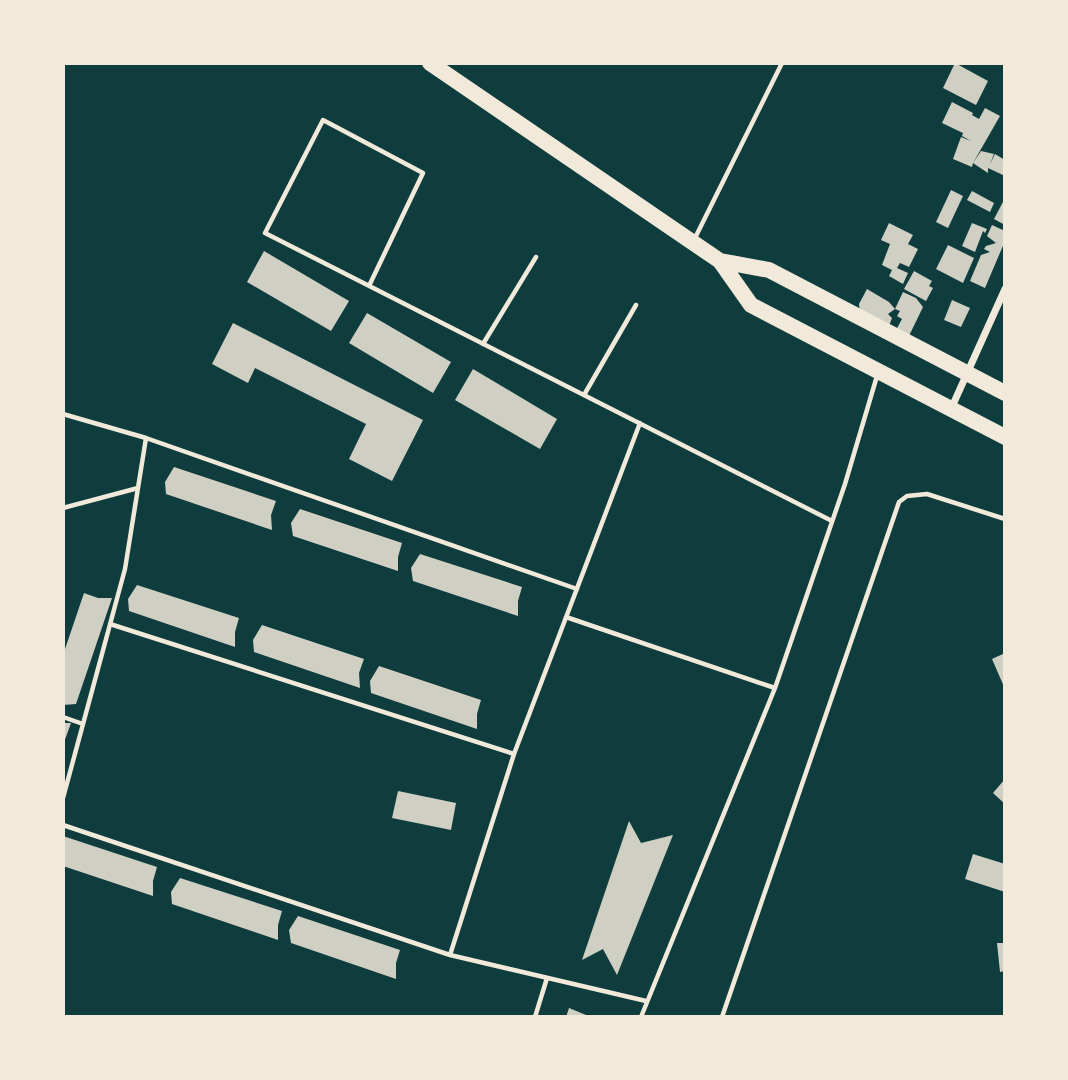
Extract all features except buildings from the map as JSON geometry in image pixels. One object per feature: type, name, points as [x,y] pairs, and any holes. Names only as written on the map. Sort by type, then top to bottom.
[{"type":"main road","points":[[430,63],[720,261],[751,305],[1005,438]]},
{"type":"main road","points":[[720,261],[769,270],[1005,393]]},
{"type":"street","points":[[951,410],[1005,289]]},
{"type":"lane","points":[[693,242],[782,63]]},
{"type":"lane","points":[[369,286],[424,173],[323,120],[265,233],[369,286],[483,344],[640,423],[832,521]]},
{"type":"lane","points":[[483,344],[537,257]]},
{"type":"lane","points":[[584,395],[636,304]]},
{"type":"lane","points":[[641,1017],[775,688],[832,521],[878,372]]},
{"type":"lane","points":[[63,414],[146,438],[577,589]]},
{"type":"lane","points":[[450,955],[514,754],[640,423]]},
{"type":"lane","points":[[63,798],[125,569],[146,438]]},
{"type":"lane","points":[[63,508],[138,488]]},
{"type":"lane","points":[[722,1017],[899,502],[907,496],[927,494],[1005,519]]},
{"type":"lane","points":[[566,617],[775,688]]},
{"type":"lane","points":[[110,624],[514,754]]},
{"type":"lane","points":[[63,717],[83,724]]},
{"type":"lane","points":[[63,825],[450,955],[646,1001]]},
{"type":"lane","points":[[535,1017],[547,978]]}]
